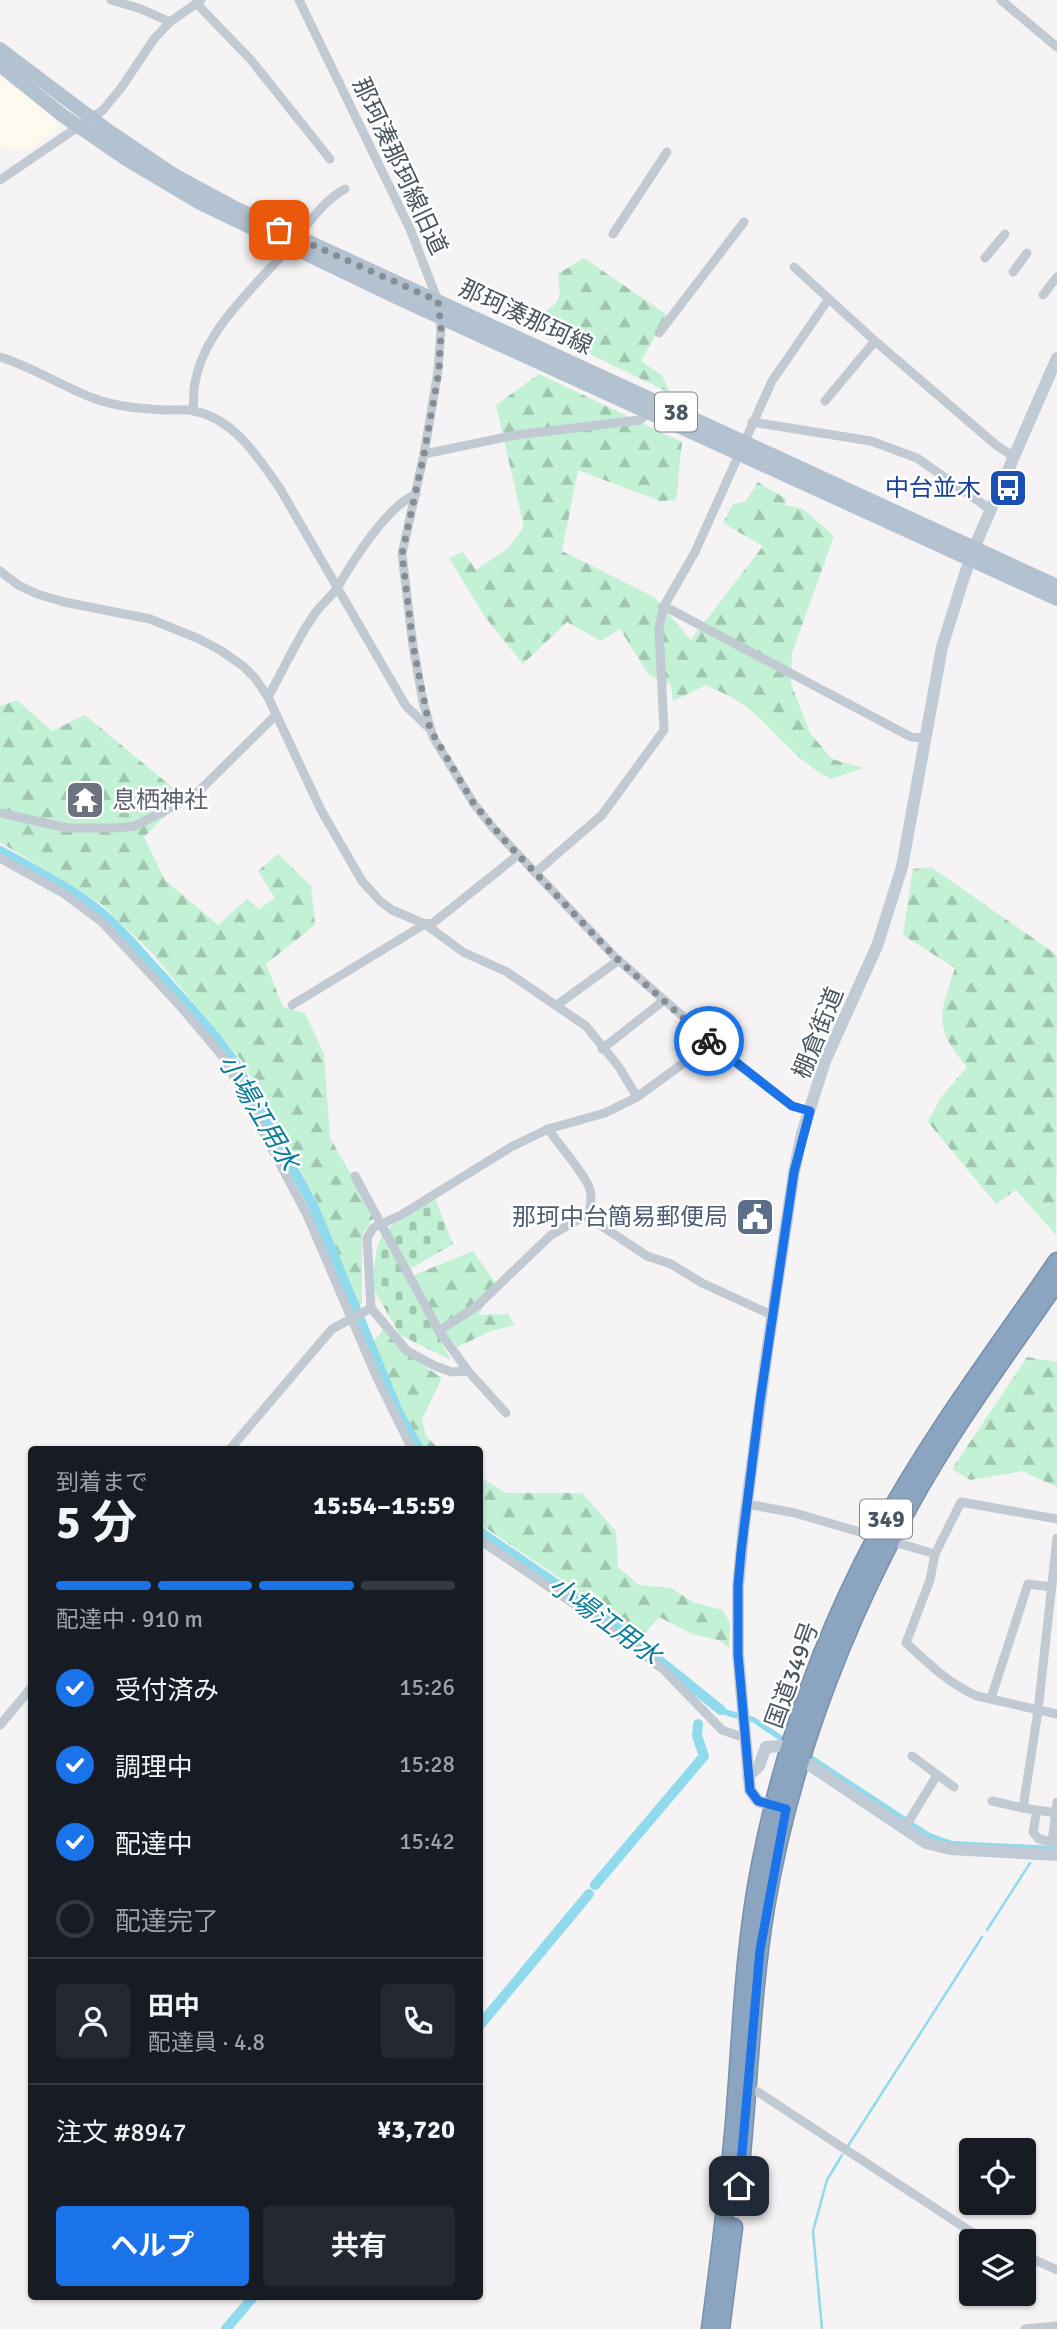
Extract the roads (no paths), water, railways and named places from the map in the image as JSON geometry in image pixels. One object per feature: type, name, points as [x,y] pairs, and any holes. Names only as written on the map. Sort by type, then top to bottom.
[{"type":"highway","name":"国道349号","points":[[721,2329],[741,2166],[741,2009],[751,1925],[760,1865],[780,1808],[813,1678],[839,1615],[884,1538],[926,1452],[1057,1261]]},
{"type":"highway","name":"国道349号","points":[[884,1538],[910,1505],[957,1428],[1057,1282]]},
{"type":"highway","name":"国道349号","points":[[710,2329],[742,2087]]},
{"type":"main road","name":"那珂湊那珂線","points":[[0,49],[85,123]]},
{"type":"main road","name":"那珂湊那珂線","points":[[0,65],[85,123],[293,242],[440,316],[649,412],[742,449]]},
{"type":"main road","name":"那珂湊那珂線","points":[[293,242],[438,301],[742,449],[972,554],[1057,599]]},
{"type":"main road","name":"那珂湊那珂線","points":[[972,554],[1057,586]]},
{"type":"street","points":[[111,0],[170,22]]},
{"type":"street","name":"那珂湊那珂線旧道","points":[[299,0],[410,229],[438,301],[439,371],[402,554],[413,646],[430,729],[474,804],[518,855],[619,960],[711,1043],[792,1106],[810,1111]]},
{"type":"street","points":[[1001,0],[1057,47]]},
{"type":"street","points":[[0,180],[110,104],[154,39],[170,22],[199,2],[251,60],[330,159]]},
{"type":"street","points":[[613,234],[667,152]]},
{"type":"street","points":[[192,410],[196,378],[216,334],[241,298],[322,209],[345,189]]},
{"type":"street","points":[[659,333],[744,222]]},
{"type":"street","points":[[985,258],[1005,234]]},
{"type":"street","points":[[1013,272],[1027,253]]},
{"type":"street","points":[[793,267],[875,341],[996,445],[1014,457]]},
{"type":"street","points":[[1043,295],[1057,278]]},
{"type":"street","points":[[535,873],[602,815],[664,730],[659,628],[664,606],[695,552],[772,381],[828,300]]},
{"type":"street","points":[[825,401],[875,341]]},
{"type":"street","points":[[0,357],[22,364],[101,400],[136,408],[192,410],[220,420],[253,451],[279,488],[406,706],[430,729]]},
{"type":"street","name":"棚倉街道","points":[[780,1808],[758,1801],[752,1796],[745,1738],[738,1616],[740,1563],[747,1504],[794,1172],[825,1061],[877,946],[890,910],[902,867],[942,647],[972,554],[1057,358]]},
{"type":"street","points":[[424,454],[516,435],[640,420],[649,412]]},
{"type":"street","points":[[752,422],[871,441],[917,458],[991,510]]},
{"type":"street","points":[[268,697],[315,612],[336,589],[367,541],[390,515],[416,494]]},
{"type":"street","points":[[0,571],[18,585],[37,594],[150,619],[197,638],[243,666],[256,678],[268,697],[321,810],[362,881],[380,901],[392,910],[425,924],[463,952],[508,972],[586,1026],[619,1067],[637,1097]]},
{"type":"street","points":[[664,606],[911,737],[925,738]]},
{"type":"street","points":[[0,813],[67,828],[135,826],[195,795],[276,715]]},
{"type":"street","points":[[292,1004],[425,924],[433,923],[518,855]]},
{"type":"street","points":[[0,859],[72,899],[102,922],[181,1007],[223,1058],[360,1314],[391,1409],[410,1446]]},
{"type":"street","points":[[557,1005],[619,960]]},
{"type":"street","points":[[602,1049],[663,1001]]},
{"type":"street","points":[[360,1314],[367,1238],[373,1228],[511,1147],[548,1129],[605,1113],[637,1097],[711,1043]]},
{"type":"street","points":[[439,1331],[477,1306],[551,1236],[590,1213],[589,1185],[548,1129]]},
{"type":"street","points":[[355,1176],[439,1331],[468,1371],[506,1413]]},
{"type":"street","points":[[585,1215],[647,1256],[671,1264],[702,1283],[772,1315]]},
{"type":"street","points":[[360,1314],[407,1351],[435,1366],[452,1371],[468,1371]]},
{"type":"street","points":[[232,1446],[319,1342],[332,1329],[360,1314]]},
{"type":"street","points":[[1057,1519],[961,1502],[935,1554],[930,1580],[905,1643],[954,1685],[977,1696],[1057,1714]]},
{"type":"street","points":[[747,1504],[795,1513],[935,1554]]},
{"type":"street","points":[[1023,1808],[1052,1631],[1052,1587],[1057,1538]]},
{"type":"street","points":[[483,1542],[596,1619],[664,1670],[722,1730],[745,1738]]},
{"type":"street","points":[[991,1698],[1028,1584],[1052,1587]]},
{"type":"street","points":[[0,1725],[28,1692]]},
{"type":"street","points":[[748,1776],[759,1766],[766,1747],[781,1745]]},
{"type":"street","points":[[912,1756],[954,1787]]},
{"type":"street","points":[[808,1764],[907,1824],[926,1843],[950,1849],[1057,1855]]},
{"type":"street","points":[[907,1824],[937,1775]]},
{"type":"street","points":[[992,1801],[1056,1813]]},
{"type":"street","points":[[1037,1810],[1033,1832],[1039,1839],[1054,1843],[1057,1802]]},
{"type":"street","points":[[742,2087],[967,2229]]},
{"type":"street","points":[[1036,2260],[1057,2270]]},
{"type":"street","points":[[1025,2329],[1057,2326]]},
{"type":"water","points":[[713,1702],[728,1710],[754,1717],[930,1833],[952,1841],[1056,1846],[1056,1851],[952,1846],[927,1838],[752,1722],[730,1717],[709,1706]]},
{"type":"waterway","name":"小場江用水","points":[[0,851],[68,889],[108,918],[198,1016],[235,1063],[313,1205],[398,1412],[417,1446]]},
{"type":"waterway","name":"小場江用水","points":[[483,1534],[610,1621],[721,1710]]},
{"type":"waterway","points":[[595,1885],[704,1756],[697,1736],[698,1724]]},
{"type":"waterway","points":[[987,1930],[1030,1863]]},
{"type":"waterway","points":[[483,2021],[589,1894]]},
{"type":"waterway","points":[[848,2146],[982,1937]]},
{"type":"waterway","points":[[822,2329],[813,2231],[827,2180],[842,2155]]},
{"type":"waterway","points":[[226,2329],[251,2300]]},
{"type":"place","name":"中台並木","points":[[1008,488]]},
{"type":"place","name":"息栖神社","points":[[85,800]]},
{"type":"place","name":"那珂中台簡易郵便局","points":[[755,1217]]}]
